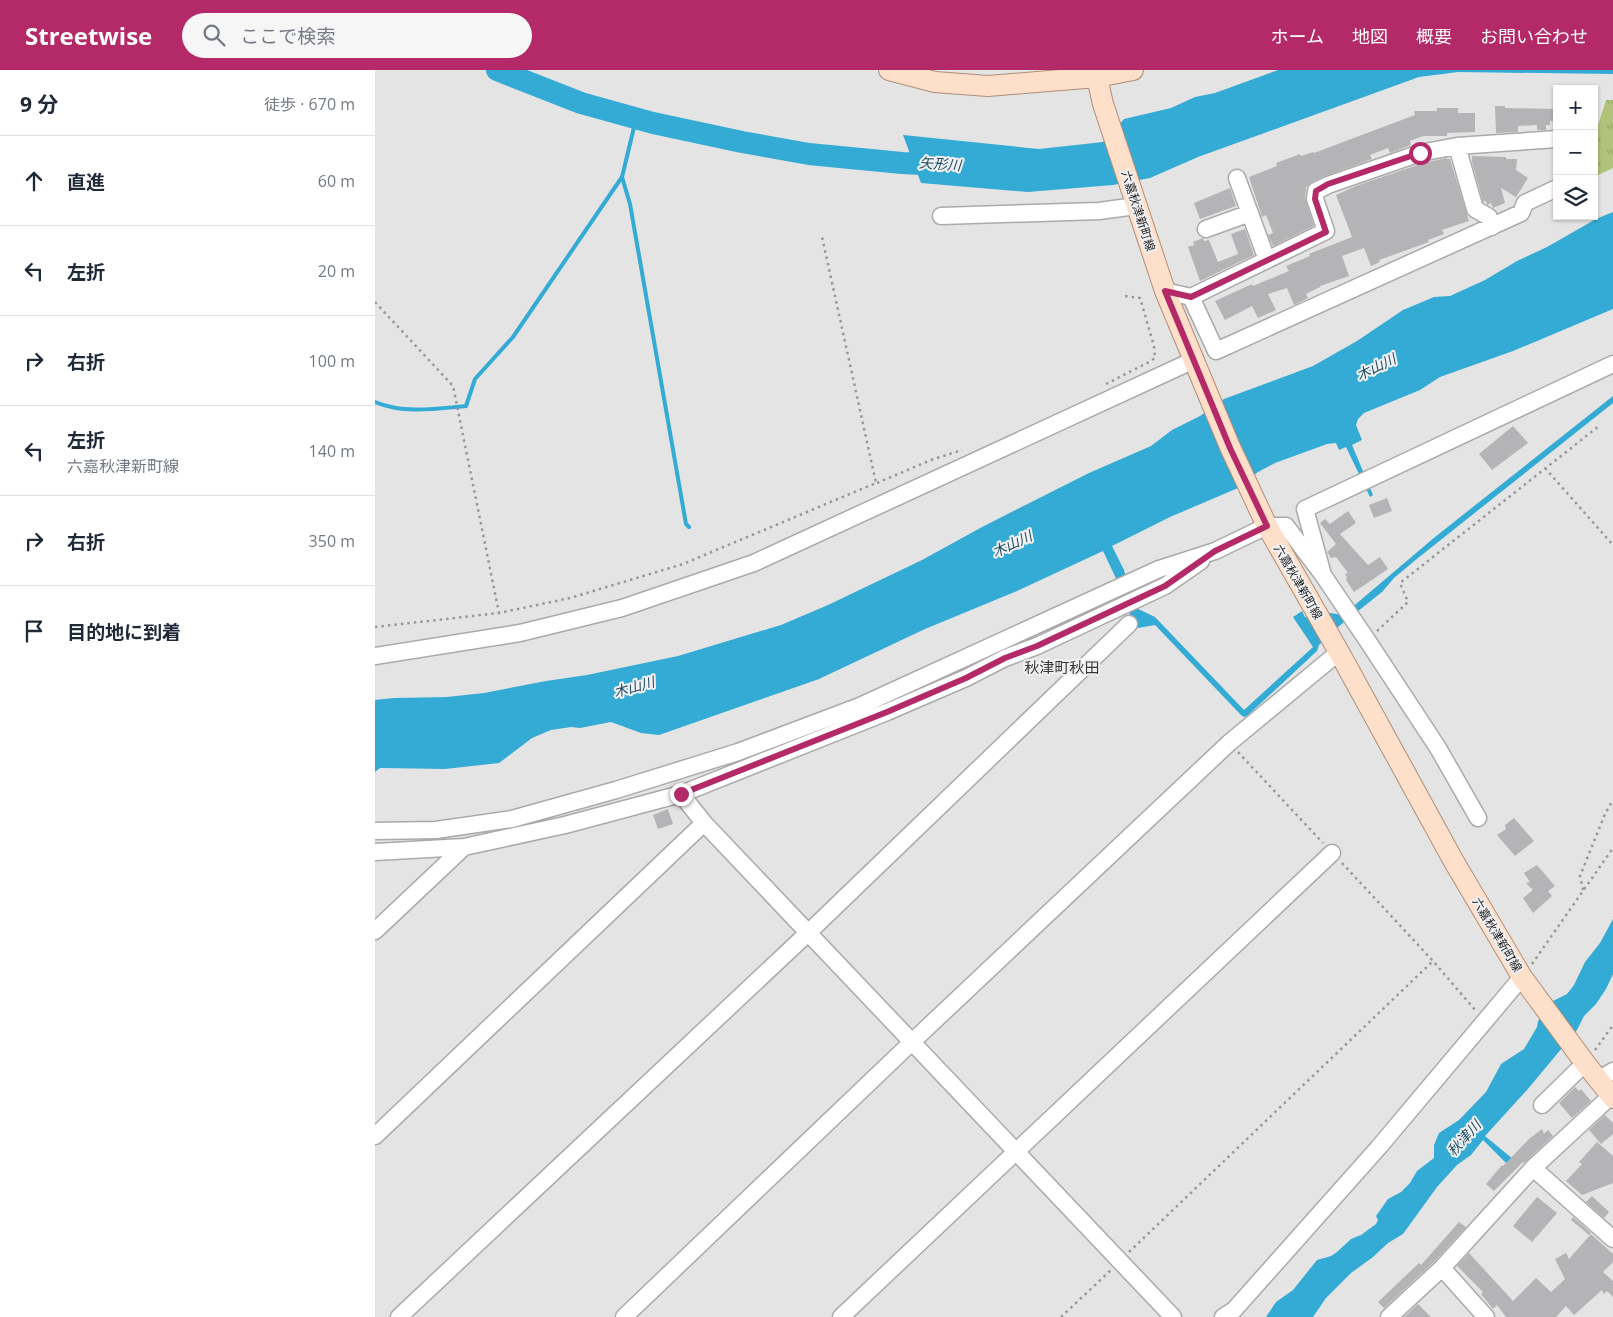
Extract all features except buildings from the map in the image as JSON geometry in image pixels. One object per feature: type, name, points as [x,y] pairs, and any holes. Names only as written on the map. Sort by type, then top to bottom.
[{"type":"main road","points":[[889,70],[935,82],[988,86],[1133,70]]},
{"type":"main road","name":"六嘉秋津新町線","points":[[1096,74],[1103,104],[1165,291],[1230,448],[1267,526],[1339,652],[1453,860],[1522,977],[1585,1063],[1605,1075],[1612,1097]]},
{"type":"street","points":[[1165,291],[1191,297],[1326,232],[1315,199],[1316,191],[1328,184],[1420,153],[1457,146],[1553,139]]},
{"type":"street","points":[[1457,146],[1475,209],[1489,217],[1493,227]]},
{"type":"street","points":[[1237,178],[1267,260]]},
{"type":"street","points":[[1191,297],[1216,351],[1493,227],[1521,213],[1525,203],[1553,190]]},
{"type":"street","points":[[941,216],[1099,212],[1136,206]]},
{"type":"street","points":[[1206,229],[1250,213]]},
{"type":"street","points":[[375,656],[520,633],[622,608],[754,563],[1194,360]]},
{"type":"street","points":[[1323,575],[1305,509],[1613,364]]},
{"type":"street","points":[[375,831],[435,830],[512,819],[616,790],[738,752],[860,706],[1159,569],[1215,551],[1267,526],[1286,526],[1323,575],[1438,748],[1478,818]]},
{"type":"street","points":[[375,852],[464,847],[565,825],[681,794],[887,712],[966,678],[1005,658],[1037,646],[1165,586],[1215,551]]},
{"type":"street","points":[[399,1317],[809,932],[1129,624]]},
{"type":"street","points":[[625,1317],[913,1041],[1229,743],[1339,652]]},
{"type":"street","points":[[681,794],[704,823],[1173,1317]]},
{"type":"street","points":[[375,1136],[704,823]]},
{"type":"street","points":[[375,931],[464,847]]},
{"type":"street","points":[[841,1317],[1331,853]]},
{"type":"street","points":[[1223,1317],[1234,1310],[1379,1147],[1522,977]]},
{"type":"street","points":[[1542,1104],[1585,1063]]},
{"type":"street","points":[[1389,1317],[1442,1268],[1533,1168],[1612,1097]]},
{"type":"street","points":[[1533,1168],[1613,1239]]},
{"type":"street","points":[[1442,1268],[1486,1317]]},
{"type":"path","points":[[822,237],[876,483]]},
{"type":"path","points":[[1097,388],[1155,358],[1155,346],[1141,298],[1125,296]]},
{"type":"path","points":[[375,302],[453,386],[499,613]]},
{"type":"path","points":[[1367,640],[1408,602],[1399,583],[1599,426]]},
{"type":"path","points":[[375,627],[499,613],[570,598],[683,564],[931,460],[967,448]]},
{"type":"path","points":[[1545,468],[1613,545]]},
{"type":"path","points":[[1229,743],[1433,961],[1485,1022]]},
{"type":"path","points":[[1583,891],[1580,876],[1605,814],[1613,800]]},
{"type":"path","points":[[1522,977],[1613,848]]},
{"type":"path","points":[[1061,1317],[1433,961]]},
{"type":"path","points":[[1585,1063],[1613,1025]]},
{"type":"green space","points":[[1606,100],[1613,100],[1613,168],[1598,175],[1598,130]]},
{"type":"water","points":[[1278,70],[1613,70],[1613,74],[1458,72],[1419,77],[1198,157],[1150,178],[1113,185],[1028,192],[921,183],[903,135],[1039,149],[1103,142],[1124,119],[1171,108],[1195,97],[1215,93]]},
{"type":"water","name":"木山川","points":[[1613,212],[1613,309],[1513,351],[1440,377],[1420,390],[1364,413],[1358,419],[1356,425],[1362,440],[1352,445],[1373,495],[1370,497],[1346,447],[1339,450],[1336,443],[1327,444],[1275,463],[1258,472],[1238,488],[1170,517],[1112,546],[1124,570],[1134,607],[1155,617],[1244,710],[1313,647],[1293,617],[1302,611],[1305,617],[1330,613],[1343,615],[1435,537],[1613,396],[1613,403],[1394,578],[1382,592],[1338,627],[1319,645],[1317,651],[1247,716],[1241,715],[1155,625],[1132,629],[1129,624],[1130,608],[1103,551],[1017,591],[925,629],[819,679],[659,735],[641,733],[611,722],[580,728],[571,727],[551,730],[532,738],[499,763],[445,769],[380,768],[375,772],[375,700],[447,697],[484,693],[587,675],[678,656],[781,625],[828,605],[922,560],[982,527],[1089,473],[1151,446],[1172,430],[1200,416],[1224,399],[1313,366],[1357,341],[1403,310],[1434,297],[1450,296],[1485,280],[1517,261],[1547,247],[1594,220],[1598,220],[1598,218]]},
{"type":"water","name":"秋津川","points":[[1613,919],[1613,974],[1606,989],[1596,1004],[1584,1016],[1577,1030],[1527,1090],[1485,1136],[1519,1164],[1515,1169],[1505,1162],[1483,1140],[1471,1155],[1457,1165],[1437,1187],[1403,1234],[1388,1243],[1351,1273],[1326,1298],[1313,1317],[1266,1317],[1276,1302],[1293,1290],[1317,1260],[1331,1256],[1351,1239],[1361,1235],[1376,1224],[1378,1220],[1376,1216],[1388,1199],[1401,1192],[1410,1183],[1417,1171],[1434,1158],[1434,1145],[1439,1133],[1459,1120],[1486,1092],[1501,1064],[1524,1049],[1537,1027],[1538,1021],[1553,1001],[1567,994],[1574,985],[1585,962],[1600,943]]},
{"type":"waterway","name":"矢形川","points":[[497,70],[581,103],[653,123],[742,142],[809,154],[944,165]]},
{"type":"waterway","points":[[375,402],[386,406],[409,409],[466,406],[475,379],[513,337],[622,177],[636,119]]},
{"type":"waterway","points":[[622,177],[630,204],[686,524],[689,527]]},
{"type":"district","name":"秋津町秋田","points":[[1062,668]]},
{"type":"route","points":[[681,794],[887,712],[966,678],[1005,658],[1037,646],[1165,586],[1215,551],[1267,526],[1230,448],[1165,291],[1191,297],[1326,232],[1315,199],[1316,191],[1328,184],[1420,153]]}]
